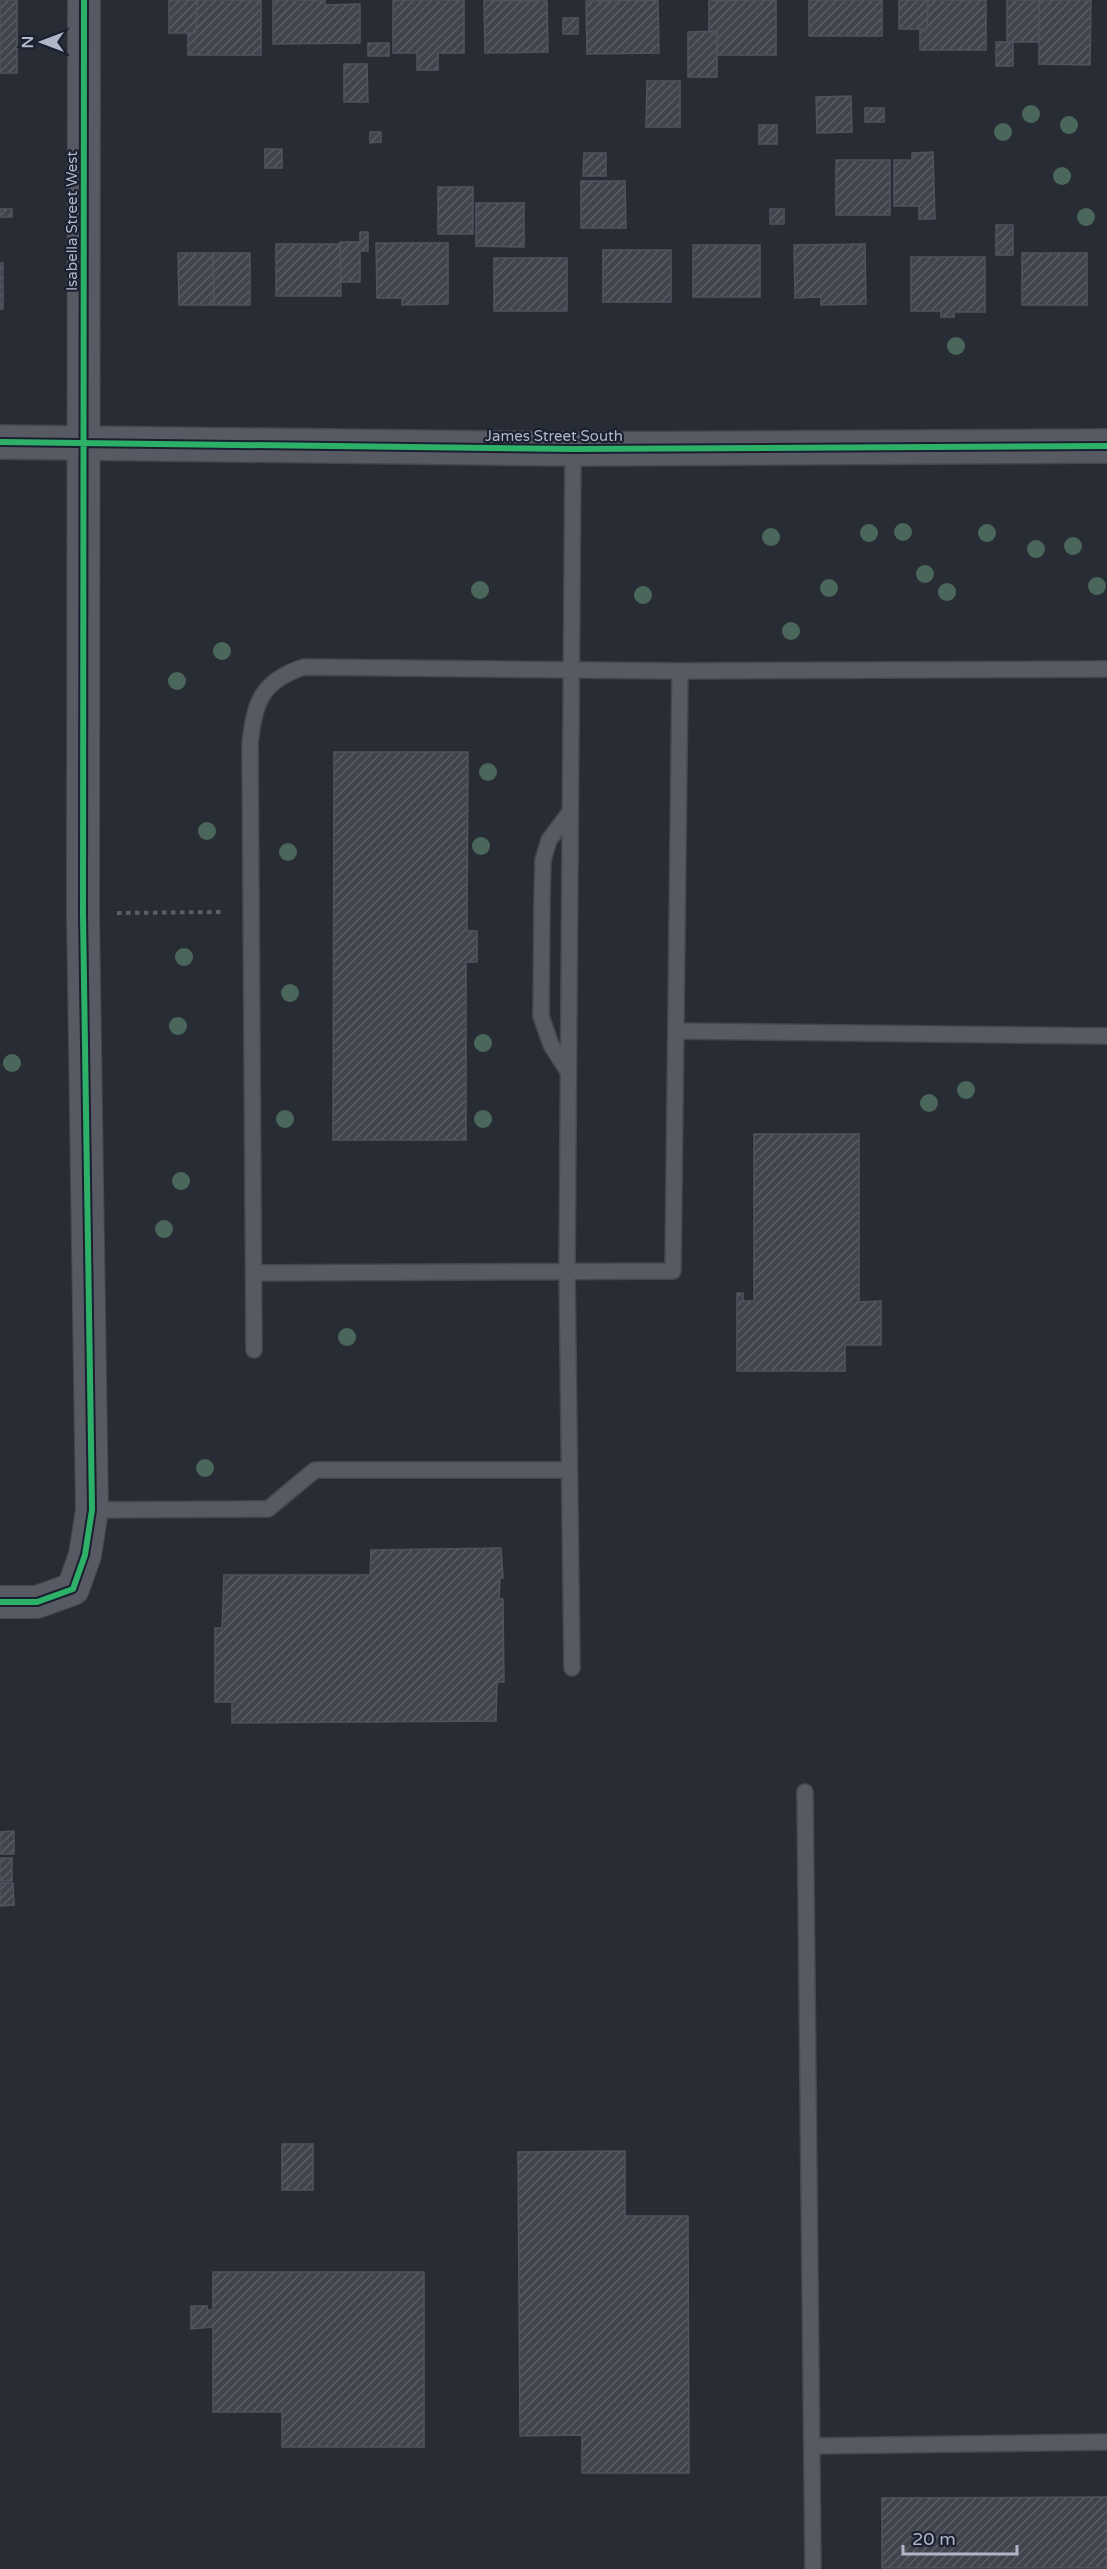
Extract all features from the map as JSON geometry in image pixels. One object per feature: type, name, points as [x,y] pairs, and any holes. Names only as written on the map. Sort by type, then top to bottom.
[{"type":"street","name":"Isabella Street West","points":[[0,1602],[37,1602],[73,1589],[85,1555],[92,1510],[83,914],[84,0]]},
{"type":"street","name":"James Street South","points":[[0,442],[573,449],[1107,446]]},
{"type":"lane","points":[[572,1668],[567,1271],[573,449]]},
{"type":"lane","points":[[254,1350],[250,743],[259,698],[282,674],[304,668],[680,671],[1107,669]]},
{"type":"lane","points":[[254,1273],[673,1271],[680,671]]},
{"type":"lane","points":[[568,1071],[551,1045],[541,1016],[543,860],[549,840],[570,812]]},
{"type":"lane","points":[[676,1031],[1107,1036]]},
{"type":"lane","points":[[92,1510],[268,1509],[315,1470],[569,1470]]},
{"type":"lane","points":[[805,1792],[813,2569]]},
{"type":"lane","points":[[813,2446],[1107,2442]]},
{"type":"path","points":[[83,914],[251,912]]},
{"type":"building","points":[[0,0],[17,0],[17,73],[0,73]]},
{"type":"building","points":[[169,0],[197,0],[196,33],[169,33]]},
{"type":"building","points":[[197,0],[261,0],[261,55],[188,55],[188,33],[196,33]]},
{"type":"building","points":[[273,0],[325,0],[325,5],[360,4],[360,43],[273,44]]},
{"type":"building","points":[[393,0],[464,0],[464,53],[438,53],[438,70],[417,70],[417,53],[393,53]]},
{"type":"building","points":[[484,0],[547,1],[548,52],[485,53]]},
{"type":"building","points":[[658,0],[659,53],[587,54],[586,1]]},
{"type":"building","points":[[776,0],[776,55],[717,55],[717,31],[709,32],[709,1]]},
{"type":"building","points":[[809,0],[882,0],[882,36],[809,36]]},
{"type":"building","points":[[899,0],[928,0],[927,29],[899,29]]},
{"type":"building","points":[[928,0],[986,0],[986,50],[920,50],[920,29],[927,29]]},
{"type":"building","points":[[1007,0],[1039,0],[1039,42],[1007,42]]},
{"type":"building","points":[[1039,0],[1091,0],[1090,65],[1039,64]]},
{"type":"building","points":[[563,18],[578,18],[578,34],[563,34]]},
{"type":"building","points":[[717,31],[717,77],[688,77],[688,32]]},
{"type":"building","points":[[996,42],[1013,42],[1013,66],[996,66]]},
{"type":"building","points":[[368,43],[389,43],[389,56],[368,56]]},
{"type":"building","points":[[344,64],[367,64],[368,102],[344,102]]},
{"type":"building","points":[[647,81],[680,81],[680,127],[646,127]]},
{"type":"building","points":[[851,96],[852,132],[817,133],[816,97]]},
{"type":"building","points":[[865,108],[884,108],[884,122],[865,122]]},
{"type":"building","points":[[759,125],[777,125],[777,144],[759,144]]},
{"type":"building","points":[[370,132],[381,132],[381,142],[370,143]]},
{"type":"building","points":[[265,149],[282,149],[282,168],[265,168]]},
{"type":"building","points":[[933,152],[935,219],[919,219],[919,206],[894,206],[894,160],[912,160],[912,153]]},
{"type":"building","points":[[584,153],[606,153],[606,176],[583,176]]},
{"type":"building","points":[[836,160],[890,160],[890,215],[836,215]]},
{"type":"building","points":[[581,181],[625,181],[626,228],[581,228]]},
{"type":"building","points":[[438,187],[473,187],[473,234],[438,234]]},
{"type":"building","points":[[476,203],[524,203],[524,247],[476,246]]},
{"type":"building","points":[[0,209],[12,209],[12,217],[0,217]]},
{"type":"building","points":[[770,209],[784,209],[784,224],[770,224]]},
{"type":"building","points":[[996,225],[1013,225],[1013,255],[996,255]]},
{"type":"building","points":[[360,232],[368,232],[368,251],[360,251],[360,282],[341,282],[340,242],[360,242]]},
{"type":"building","points":[[376,243],[448,243],[448,304],[402,305],[402,298],[377,298]]},
{"type":"building","points":[[276,244],[340,244],[341,296],[276,296]]},
{"type":"building","points":[[865,244],[866,304],[821,305],[821,297],[795,298],[794,245]]},
{"type":"building","points":[[693,245],[760,245],[760,297],[693,297]]},
{"type":"building","points":[[603,250],[671,250],[671,302],[603,302]]},
{"type":"building","points":[[178,253],[213,253],[214,305],[179,305]]},
{"type":"building","points":[[213,253],[250,253],[250,305],[214,305]]},
{"type":"building","points":[[1022,253],[1087,253],[1087,305],[1022,305]]},
{"type":"building","points":[[911,257],[985,257],[985,312],[954,312],[954,317],[941,317],[941,311],[911,311]]},
{"type":"building","points":[[494,258],[567,258],[567,311],[494,311]]},
{"type":"building","points":[[0,263],[3,263],[3,309],[0,309]]},
{"type":"building","points":[[334,752],[468,752],[467,931],[477,931],[477,962],[466,962],[466,1140],[333,1140]]},
{"type":"building","points":[[754,1134],[859,1134],[859,1302],[881,1301],[881,1345],[845,1345],[845,1371],[737,1371],[737,1293],[743,1293],[743,1301],[754,1301]]},
{"type":"building","points":[[501,1548],[503,1578],[500,1578],[499,1599],[503,1599],[504,1682],[497,1682],[496,1721],[232,1723],[232,1702],[215,1702],[215,1628],[222,1628],[224,1575],[370,1575],[371,1550]]},
{"type":"building","points":[[14,1831],[14,1854],[0,1854],[0,1832]]},
{"type":"building","points":[[0,1858],[12,1858],[12,1881],[0,1881]]},
{"type":"building","points":[[0,1883],[13,1883],[14,1905],[0,1906]]},
{"type":"building","points":[[282,2144],[313,2144],[313,2190],[282,2190]]},
{"type":"building","points":[[625,2151],[625,2216],[688,2216],[689,2473],[582,2473],[582,2435],[520,2436],[518,2152]]},
{"type":"building","points":[[213,2272],[424,2272],[424,2447],[282,2447],[282,2412],[213,2412],[213,2327],[191,2329],[191,2306],[207,2306],[207,2310],[213,2310]]},
{"type":"building","points":[[1107,2497],[1107,2568],[882,2568],[882,2498]]},
{"type":"cycle path","points":[[0,1602],[37,1602],[73,1589],[85,1555],[92,1510],[83,914],[84,0]]},
{"type":"cycle path","points":[[0,442],[573,449],[1107,446]]}]
